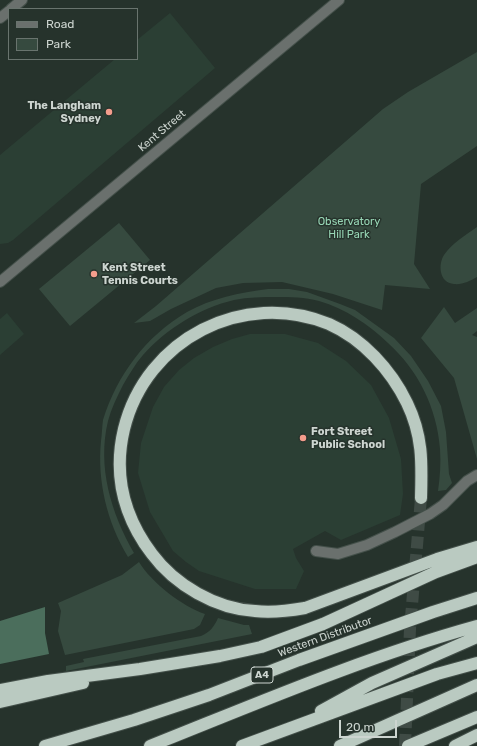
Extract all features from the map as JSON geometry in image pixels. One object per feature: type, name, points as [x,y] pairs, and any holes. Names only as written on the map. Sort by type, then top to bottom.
[{"type":"highway","points":[[421,498],[422,468],[419,440],[415,423],[407,403],[385,367],[352,337],[329,324],[298,315],[274,313],[240,316],[220,321],[195,333],[183,341],[172,349],[159,363],[137,394],[121,442],[119,462],[125,502],[131,521],[140,538],[164,568],[189,588],[209,599],[232,607],[254,612],[285,611],[305,608],[437,559],[477,547]]},
{"type":"highway","points":[[0,690],[48,681],[140,670],[261,647],[323,624],[436,572],[477,557]]},
{"type":"highway","name":"Western Distributor","points":[[45,746],[134,720],[209,695],[299,660],[477,598]]},
{"type":"highway","points":[[150,746],[333,674],[422,643],[477,626]]},
{"type":"highway","points":[[286,730],[372,683],[477,637]]},
{"type":"highway","points":[[242,746],[437,674],[477,663]]},
{"type":"highway","points":[[0,702],[140,670]]},
{"type":"highway","points":[[340,746],[477,685]]},
{"type":"highway","points":[[408,746],[477,717]]},
{"type":"highway","points":[[455,746],[477,736]]},
{"type":"street","points":[[12,8],[22,0]]},
{"type":"street","name":"Kent Street","points":[[0,282],[339,0]]},
{"type":"street","points":[[0,18],[8,12]]},
{"type":"street","points":[[316,551],[338,554],[395,532],[430,514],[442,505],[467,481],[477,475]]},
{"type":"shaded area","name":"The Langham Sydney","points":[[170,13],[215,68],[13,240],[8,243],[0,244],[0,155],[114,60],[138,60],[138,39]]},
{"type":"shaded area","points":[[7,313],[24,334],[0,355],[0,319]]},
{"type":"shaded area","name":"Fort Street Public School","points":[[250,334],[285,334],[318,343],[346,361],[371,385],[389,418],[401,459],[403,494],[400,515],[341,540],[325,531],[293,549],[296,558],[304,571],[296,589],[255,589],[199,571],[186,562],[173,551],[150,512],[138,473],[141,443],[153,407],[164,387],[179,370],[194,358],[213,347],[232,339]]},
{"type":"shaded area","points":[[45,607],[45,633],[49,654],[0,664],[0,621]]},
{"type":"green space","name":"Observatory Hill Park","points":[[477,52],[477,146],[421,184],[414,264],[430,289],[385,285],[382,310],[333,294],[282,282],[243,283],[216,288],[171,309],[150,321],[134,323],[156,306],[383,109],[408,92]]},
{"type":"green space","name":"Kent Street Tennis Courts","points":[[119,223],[150,260],[70,326],[39,289]]},
{"type":"green space","points":[[477,227],[477,277],[463,283],[449,283],[445,280],[441,272],[441,263],[444,255],[455,243]]},
{"type":"green space","points":[[268,289],[289,289],[307,292],[340,304],[355,310],[394,338],[411,356],[428,381],[441,406],[446,432],[449,474],[452,483],[446,490],[438,491],[440,449],[435,419],[430,405],[417,378],[408,365],[380,336],[364,323],[338,308],[314,300],[271,297],[234,300],[196,314],[173,328],[162,337],[137,362],[123,385],[112,408],[105,438],[105,472],[113,506],[134,553],[128,557],[114,530],[102,486],[100,456],[103,420],[116,388],[125,372],[146,345],[172,322],[187,312],[206,303],[226,297]]},
{"type":"green space","points":[[444,307],[455,323],[477,308],[477,331],[472,335],[477,337],[477,459],[454,378],[421,338]]},
{"type":"green space","points":[[139,562],[151,578],[168,593],[187,606],[205,614],[200,625],[194,629],[65,655],[58,631],[61,611],[58,603],[122,575]]},
{"type":"green space","points":[[218,618],[249,625],[252,634],[66,671],[66,666],[84,662],[83,659],[201,636],[211,629]]},
{"type":"tunnel","points":[[405,746],[410,629],[421,498]]},
{"type":"place","name":"The Langham Sydney","points":[[109,112]]},
{"type":"place","name":"Kent Street Tennis Courts","points":[[94,274]]},
{"type":"place","name":"Fort Street Public School","points":[[303,438]]}]
